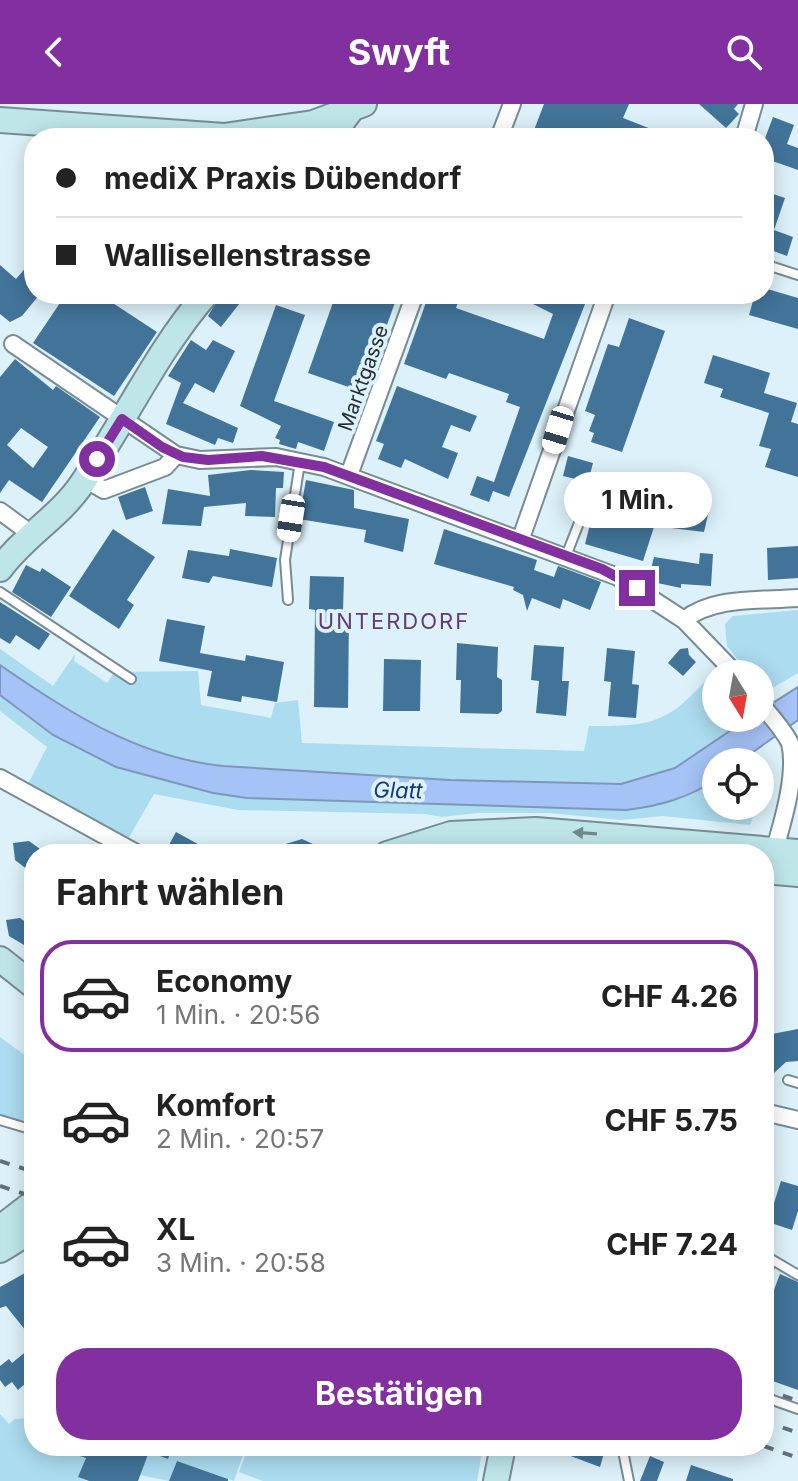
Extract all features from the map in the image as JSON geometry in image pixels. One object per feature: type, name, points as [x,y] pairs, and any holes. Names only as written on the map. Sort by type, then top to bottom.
[{"type":"street","points":[[503,128],[512,104]]},
{"type":"street","points":[[747,128],[754,104]]},
{"type":"street","points":[[279,128],[313,123],[357,106]]},
{"type":"street","points":[[338,128],[357,106]]},
{"type":"street","points":[[0,120],[51,128]]},
{"type":"street","points":[[94,489],[122,419],[176,333],[198,304]]},
{"type":"street","name":"Marktgasse","points":[[349,475],[386,365],[411,304]]},
{"type":"street","points":[[521,538],[603,304]]},
{"type":"street","points":[[13,344],[176,455],[200,460],[262,456],[300,460],[521,538],[618,577],[684,620],[723,660]]},
{"type":"street","points":[[0,569],[30,533],[64,505],[94,489],[165,467],[176,455]]},
{"type":"street","points":[[0,511],[30,533]]},
{"type":"street","points":[[684,620],[701,608],[715,604],[798,598]]},
{"type":"street","points":[[774,721],[787,737],[797,761],[774,867],[798,874]]},
{"type":"street","points":[[0,778],[120,844]]},
{"type":"street","points":[[412,844],[491,830],[584,833],[645,844]]},
{"type":"street","points":[[0,959],[24,978]]},
{"type":"street","points":[[774,1122],[798,1120]]},
{"type":"street","points":[[0,1228],[24,1210]]},
{"type":"street","points":[[0,1250],[24,1235]]},
{"type":"street","points":[[496,1481],[501,1456]]},
{"type":"lane","points":[[774,267],[798,275]]},
{"type":"lane","points":[[288,600],[285,560],[300,460]]},
{"type":"lane","points":[[566,556],[592,490]]},
{"type":"lane","points":[[0,592],[131,679]]},
{"type":"lane","points":[[0,1120],[24,1127]]},
{"type":"lane","points":[[774,1261],[798,1275]]},
{"type":"lane","points":[[774,1401],[798,1409]]},
{"type":"lane","points":[[624,1456],[629,1481]]},
{"type":"shaded area","points":[[798,610],[798,673],[774,687],[774,660],[738,660],[727,646],[725,624],[733,616]]},
{"type":"shaded area","points":[[0,649],[53,686],[75,654],[74,661],[107,683],[117,668],[122,672],[198,671],[201,705],[271,718],[275,703],[298,700],[302,743],[584,751],[589,726],[649,722],[675,709],[702,684],[702,732],[728,732],[675,768],[621,784],[450,780],[223,766],[192,761],[133,743],[79,716],[0,665]]},
{"type":"shaded area","points":[[0,695],[47,731],[100,758],[173,783],[247,798],[626,810],[680,799],[702,787],[702,820],[752,820],[750,825],[663,816],[622,820],[549,813],[477,813],[442,817],[425,814],[238,810],[154,794],[128,839],[28,784],[47,747],[0,711]]},
{"type":"shaded area","points":[[0,1037],[24,1055],[24,1118],[22,1124],[0,1115]]},
{"type":"shaded area","points":[[0,1414],[9,1424],[15,1419],[24,1419],[24,1456],[86,1458],[79,1477],[86,1481],[0,1481]]},
{"type":"shaded area","points":[[147,1456],[168,1459],[169,1456],[243,1456],[234,1481],[177,1461],[169,1481],[140,1475]]},
{"type":"shaded area","points":[[245,1456],[481,1456],[477,1481],[263,1481],[239,1472]]},
{"type":"water","name":"Glatt","points":[[0,665],[79,716],[133,743],[192,761],[223,766],[450,780],[621,784],[675,768],[702,750],[702,788],[673,800],[626,810],[247,798],[213,793],[116,767],[53,735],[0,695]]},
{"type":"water","name":"Glatt","points":[[798,687],[798,720],[759,748],[705,748],[728,732],[774,732],[774,702]]},
{"type":"building","points":[[544,104],[629,104],[623,118],[648,128],[535,128]]},
{"type":"building","points":[[699,104],[738,104],[734,109],[739,114],[726,128]]},
{"type":"building","points":[[773,117],[794,125],[787,144],[798,148],[798,170],[774,162],[774,128],[769,128]]},
{"type":"building","points":[[774,194],[785,198],[774,230]]},
{"type":"building","points":[[774,230],[793,237],[787,256],[774,251]]},
{"type":"building","points":[[0,265],[16,279],[24,270],[24,304],[32,304],[22,316],[10,322],[0,314]]},
{"type":"building","points":[[774,291],[798,298],[798,329],[749,315],[752,304],[774,304]]},
{"type":"building","points":[[59,304],[114,304],[157,332],[114,396],[33,343]]},
{"type":"building","points":[[215,304],[239,304],[221,327],[208,316]]},
{"type":"building","points":[[332,304],[394,304],[363,392],[308,373]]},
{"type":"building","points":[[425,304],[457,304],[456,308],[544,339],[553,314],[533,304],[585,304],[509,497],[493,491],[489,502],[470,495],[477,476],[494,482],[520,407],[506,402],[509,394],[449,373],[446,379],[404,364]]},
{"type":"building","points":[[276,305],[305,315],[274,401],[334,422],[324,451],[298,442],[296,449],[279,444],[280,440],[275,438],[281,426],[240,406]]},
{"type":"building","points":[[629,318],[665,331],[622,452],[591,442],[594,433],[589,431],[595,415],[585,411],[608,344],[619,347]]},
{"type":"building","points":[[191,340],[206,350],[213,340],[235,351],[214,393],[195,383],[183,403],[238,428],[233,443],[218,438],[215,445],[166,424],[181,383],[168,376]]},
{"type":"building","points":[[713,355],[770,373],[764,393],[797,403],[791,422],[798,424],[798,477],[765,467],[771,449],[759,446],[769,413],[720,397],[723,389],[704,383]]},
{"type":"building","points":[[15,359],[53,390],[56,386],[100,417],[42,502],[9,480],[0,493],[0,377]],"holes":[[[21,428],[48,447],[33,468],[7,445]]]},
{"type":"building","points":[[397,386],[477,416],[470,432],[451,425],[442,447],[458,453],[448,479],[405,459],[401,468],[378,459],[384,444],[376,441]]},
{"type":"building","points":[[568,456],[593,463],[588,482],[563,476]]},
{"type":"building","points":[[251,470],[284,472],[283,488],[276,488],[275,517],[245,516],[246,503],[204,507],[201,526],[162,524],[168,489],[210,496],[208,475]]},
{"type":"building","points":[[306,480],[354,490],[354,508],[409,519],[403,552],[364,542],[366,530],[299,519]]},
{"type":"building","points":[[600,485],[622,492],[614,514],[654,527],[643,561],[585,544]]},
{"type":"building","points":[[145,487],[153,511],[126,520],[118,497]]},
{"type":"building","points":[[671,493],[711,502],[704,532],[663,527]]},
{"type":"building","points":[[113,529],[155,557],[127,600],[134,605],[119,629],[69,596]]},
{"type":"building","points":[[444,529],[537,560],[534,570],[554,577],[558,566],[601,582],[590,610],[563,599],[560,609],[532,598],[527,611],[523,595],[513,590],[514,587],[434,564]]},
{"type":"building","points":[[798,546],[798,578],[768,580],[767,548]]},
{"type":"building","points":[[230,549],[277,558],[272,587],[213,576],[209,583],[182,578],[188,550],[229,556]]},
{"type":"building","points":[[700,553],[713,554],[711,586],[681,584],[681,588],[648,581],[654,557],[699,564]]},
{"type":"building","points":[[26,565],[40,572],[42,568],[71,587],[51,617],[12,592]]},
{"type":"building","points":[[310,576],[344,577],[343,611],[349,612],[348,708],[314,707],[315,610],[309,609]]},
{"type":"building","points":[[0,602],[50,634],[39,650],[16,635],[10,644],[0,638]]},
{"type":"building","points":[[167,619],[205,626],[200,653],[245,661],[246,655],[284,662],[277,702],[242,696],[241,702],[207,696],[212,671],[159,661]]},
{"type":"building","points":[[457,643],[498,647],[497,677],[502,680],[502,711],[498,714],[460,713],[461,680],[456,680]]},
{"type":"building","points":[[534,645],[564,647],[562,681],[569,681],[566,716],[536,713],[539,681],[531,680]]},
{"type":"building","points":[[607,648],[635,651],[632,684],[639,685],[636,718],[608,716],[611,682],[604,681]]},
{"type":"building","points":[[688,648],[689,655],[696,662],[683,676],[668,663],[680,649]]},
{"type":"building","points":[[384,659],[421,660],[420,711],[383,711]]},
{"type":"building","points":[[176,832],[198,844],[169,844]]},
{"type":"building","points":[[302,839],[313,844],[286,844]]},
{"type":"building","points":[[29,841],[33,844],[24,844],[24,867],[15,860],[13,843]]},
{"type":"building","points":[[20,918],[24,921],[24,945],[9,936],[6,920]]},
{"type":"building","points":[[798,1029],[798,1061],[786,1062],[774,1073],[774,1034]]},
{"type":"building","points":[[781,1181],[798,1186],[798,1211],[792,1230],[774,1224],[774,1203]]},
{"type":"building","points":[[24,1274],[24,1328],[6,1306],[0,1308],[0,1287]]},
{"type":"building","points":[[780,1274],[798,1282],[798,1390],[774,1382],[774,1290]]},
{"type":"building","points":[[24,1353],[24,1385],[18,1390],[12,1382],[5,1387],[0,1380],[0,1366],[9,1359],[12,1363]]},
{"type":"building","points":[[80,1456],[147,1456],[138,1481],[89,1481],[78,1477],[86,1458]]},
{"type":"building","points":[[571,1456],[603,1456],[600,1467]]},
{"type":"building","points":[[650,1456],[664,1462],[657,1481],[640,1481]]},
{"type":"building","points":[[177,1461],[228,1479],[228,1481],[169,1481]]},
{"type":"building","points":[[691,1465],[733,1479],[733,1481],[686,1481]]},
{"type":"railway","points":[[0,1161],[24,1169]]},
{"type":"railway","points":[[0,1186],[24,1194]]},
{"type":"railway","points":[[774,1393],[798,1401]]},
{"type":"railway","points":[[774,1425],[798,1433]]},
{"type":"railway","points":[[774,1450],[798,1458]]},
{"type":"district","name":"UNTERDORF","points":[[394,621]]},
{"type":"route","points":[[97,459],[122,419],[162,447],[191,459],[262,456],[300,460],[444,509],[602,569],[637,588]]}]
